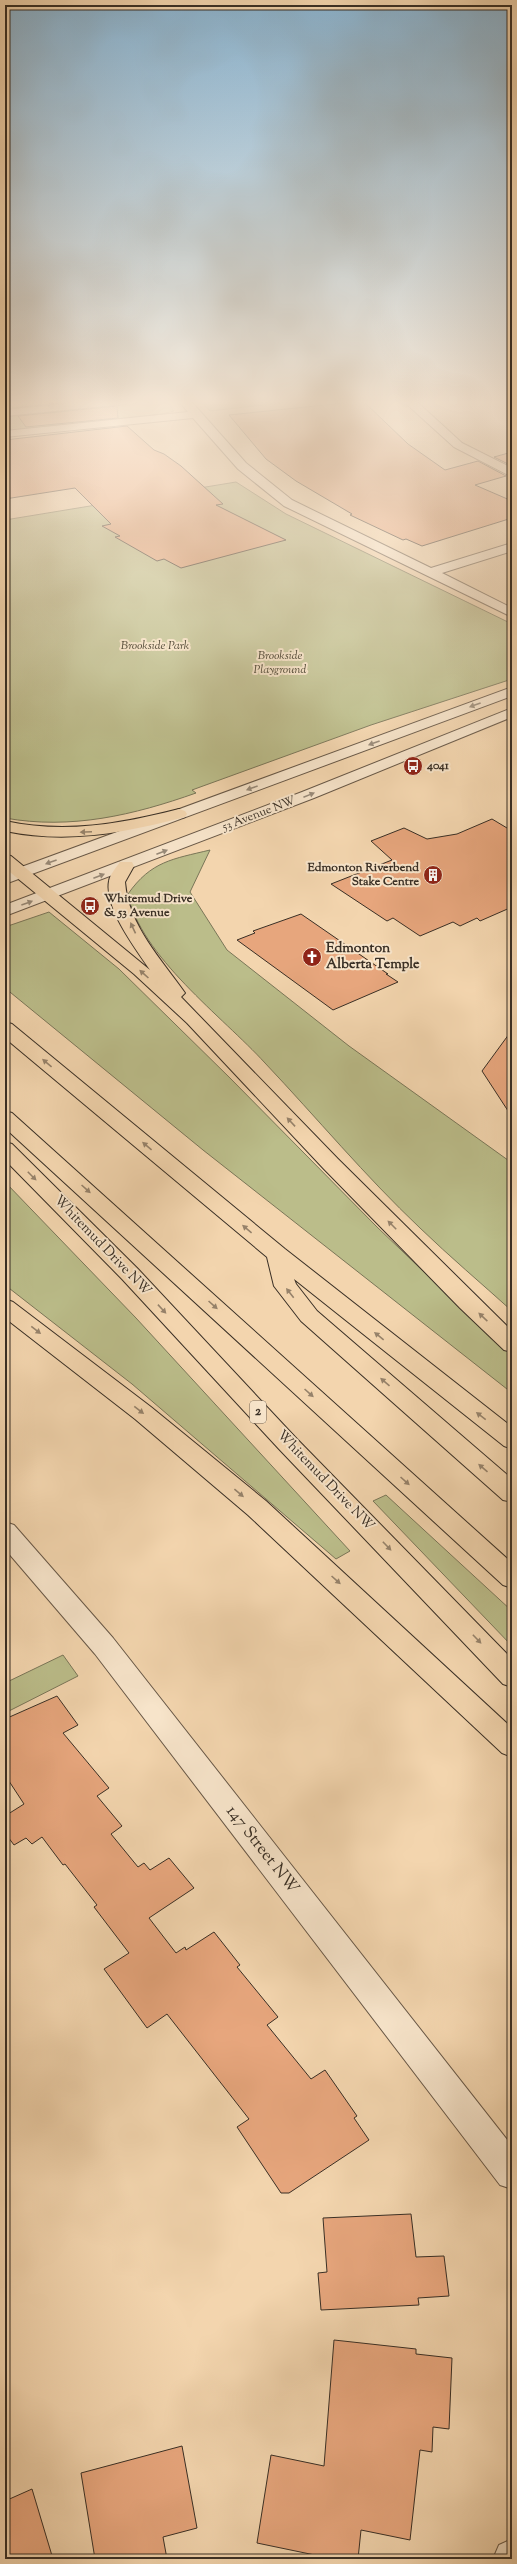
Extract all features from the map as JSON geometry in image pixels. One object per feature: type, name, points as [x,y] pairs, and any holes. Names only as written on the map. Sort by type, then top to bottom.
[{"type":"highway","points":[[5,826],[38,832],[91,832],[124,828],[179,814]]},
{"type":"highway","points":[[5,860],[49,895],[194,1019],[331,1164],[468,1303],[512,1344]]},
{"type":"highway","points":[[126,866],[117,885],[134,932],[194,1019]]},
{"type":"highway","points":[[5,1028],[277,1254],[411,1363],[512,1440]]},
{"type":"highway","points":[[5,1117],[512,1578]]},
{"type":"highway","name":"Whitemud Drive NW","points":[[5,1148],[130,1274],[288,1443],[512,1676]]},
{"type":"highway","points":[[277,1254],[285,1286],[309,1316],[512,1493]]},
{"type":"highway","points":[[5,1307],[144,1413],[258,1508],[512,1746]]},
{"type":"street","points":[[320,520],[512,613]]},
{"type":"street","points":[[430,573],[512,547]]},
{"type":"street","name":"53 Avenue NW","points":[[5,879],[512,691]]},
{"type":"street","name":"53 Avenue NW","points":[[5,911],[126,866],[308,795],[512,712]]},
{"type":"street","name":"147 Street NW","points":[[5,1532],[104,1646],[512,2173]]},
{"type":"green space","name":"Brookside Park","points":[[5,520],[298,520],[512,624],[512,679],[371,725],[192,790],[196,793],[149,808],[126,814],[78,821],[54,822],[5,818]]},
{"type":"green space","points":[[210,850],[190,892],[227,950],[349,1046],[512,1163],[512,1311],[400,1208],[360,1167],[248,1045],[185,984],[166,963],[149,940],[136,917],[128,894],[145,874],[154,868],[174,859]]},
{"type":"green space","points":[[49,912],[119,969],[230,1078],[377,1227],[512,1356],[512,1393],[203,1150],[5,988],[5,927]]},
{"type":"green space","points":[[5,1182],[136,1318],[350,1551],[336,1559],[132,1384],[5,1285]]},
{"type":"green space","points":[[386,1495],[512,1611],[512,1646],[373,1501]]},
{"type":"green space","points":[[63,1655],[78,1676],[5,1713],[5,1683]]},
{"type":"building","points":[[107,520],[245,520],[286,540],[181,568],[164,559],[157,561],[115,537],[120,536],[102,526],[111,524]]},
{"type":"building","points":[[360,520],[507,520],[422,546],[406,539],[403,540]]},
{"type":"building","name":"Edmonton Riverbend Stake Centre","points":[[492,819],[512,831],[512,907],[480,921],[477,918],[460,926],[453,922],[420,936],[393,918],[387,921],[331,884],[392,860],[371,841],[404,828],[427,839],[457,834]]},
{"type":"building","name":"Edmonton Alberta Temple","points":[[301,914],[398,982],[333,1010],[237,940],[255,933],[253,931]]},
{"type":"building","points":[[512,1030],[512,1117],[482,1071]]},
{"type":"building","points":[[57,1696],[78,1725],[63,1733],[109,1788],[97,1796],[122,1826],[111,1834],[138,1867],[144,1863],[150,1870],[169,1858],[194,1888],[149,1918],[176,1953],[185,1947],[186,1950],[214,1932],[240,1965],[237,1967],[278,2017],[267,2025],[311,2079],[325,2070],[357,2116],[354,2118],[369,2140],[289,2193],[281,2193],[237,2127],[249,2119],[167,2014],[147,2028],[104,1969],[129,1953],[94,1907],[97,1905],[65,1864],[63,1865],[42,1837],[32,1844],[26,1838],[14,1845],[5,1833],[5,1816],[24,1804],[5,1775],[5,1719]]},
{"type":"building","points":[[411,2214],[416,2257],[444,2256],[449,2296],[418,2298],[419,2305],[321,2310],[318,2273],[327,2272],[323,2218]]},
{"type":"building","points":[[334,2340],[416,2349],[416,2354],[452,2358],[449,2429],[433,2427],[432,2452],[420,2450],[410,2540],[361,2530],[358,2559],[334,2559],[257,2543],[271,2455],[324,2466]]},
{"type":"building","points":[[182,2446],[197,2528],[163,2537],[167,2559],[95,2559],[81,2473]]},
{"type":"building","points":[[32,2489],[53,2559],[5,2559],[5,2501]]},
{"type":"place","name":"4041","points":[[413,766]]},
{"type":"place","name":"Edmonton Riverbend Stake Centre","points":[[433,875]]},
{"type":"place","name":"Whitemud Drive & 53 Avenue","points":[[90,906]]},
{"type":"place","name":"Edmonton Alberta Temple","points":[[312,957]]},
{"type":"park label","name":"Brookside Playground","points":[[280,663]]}]
